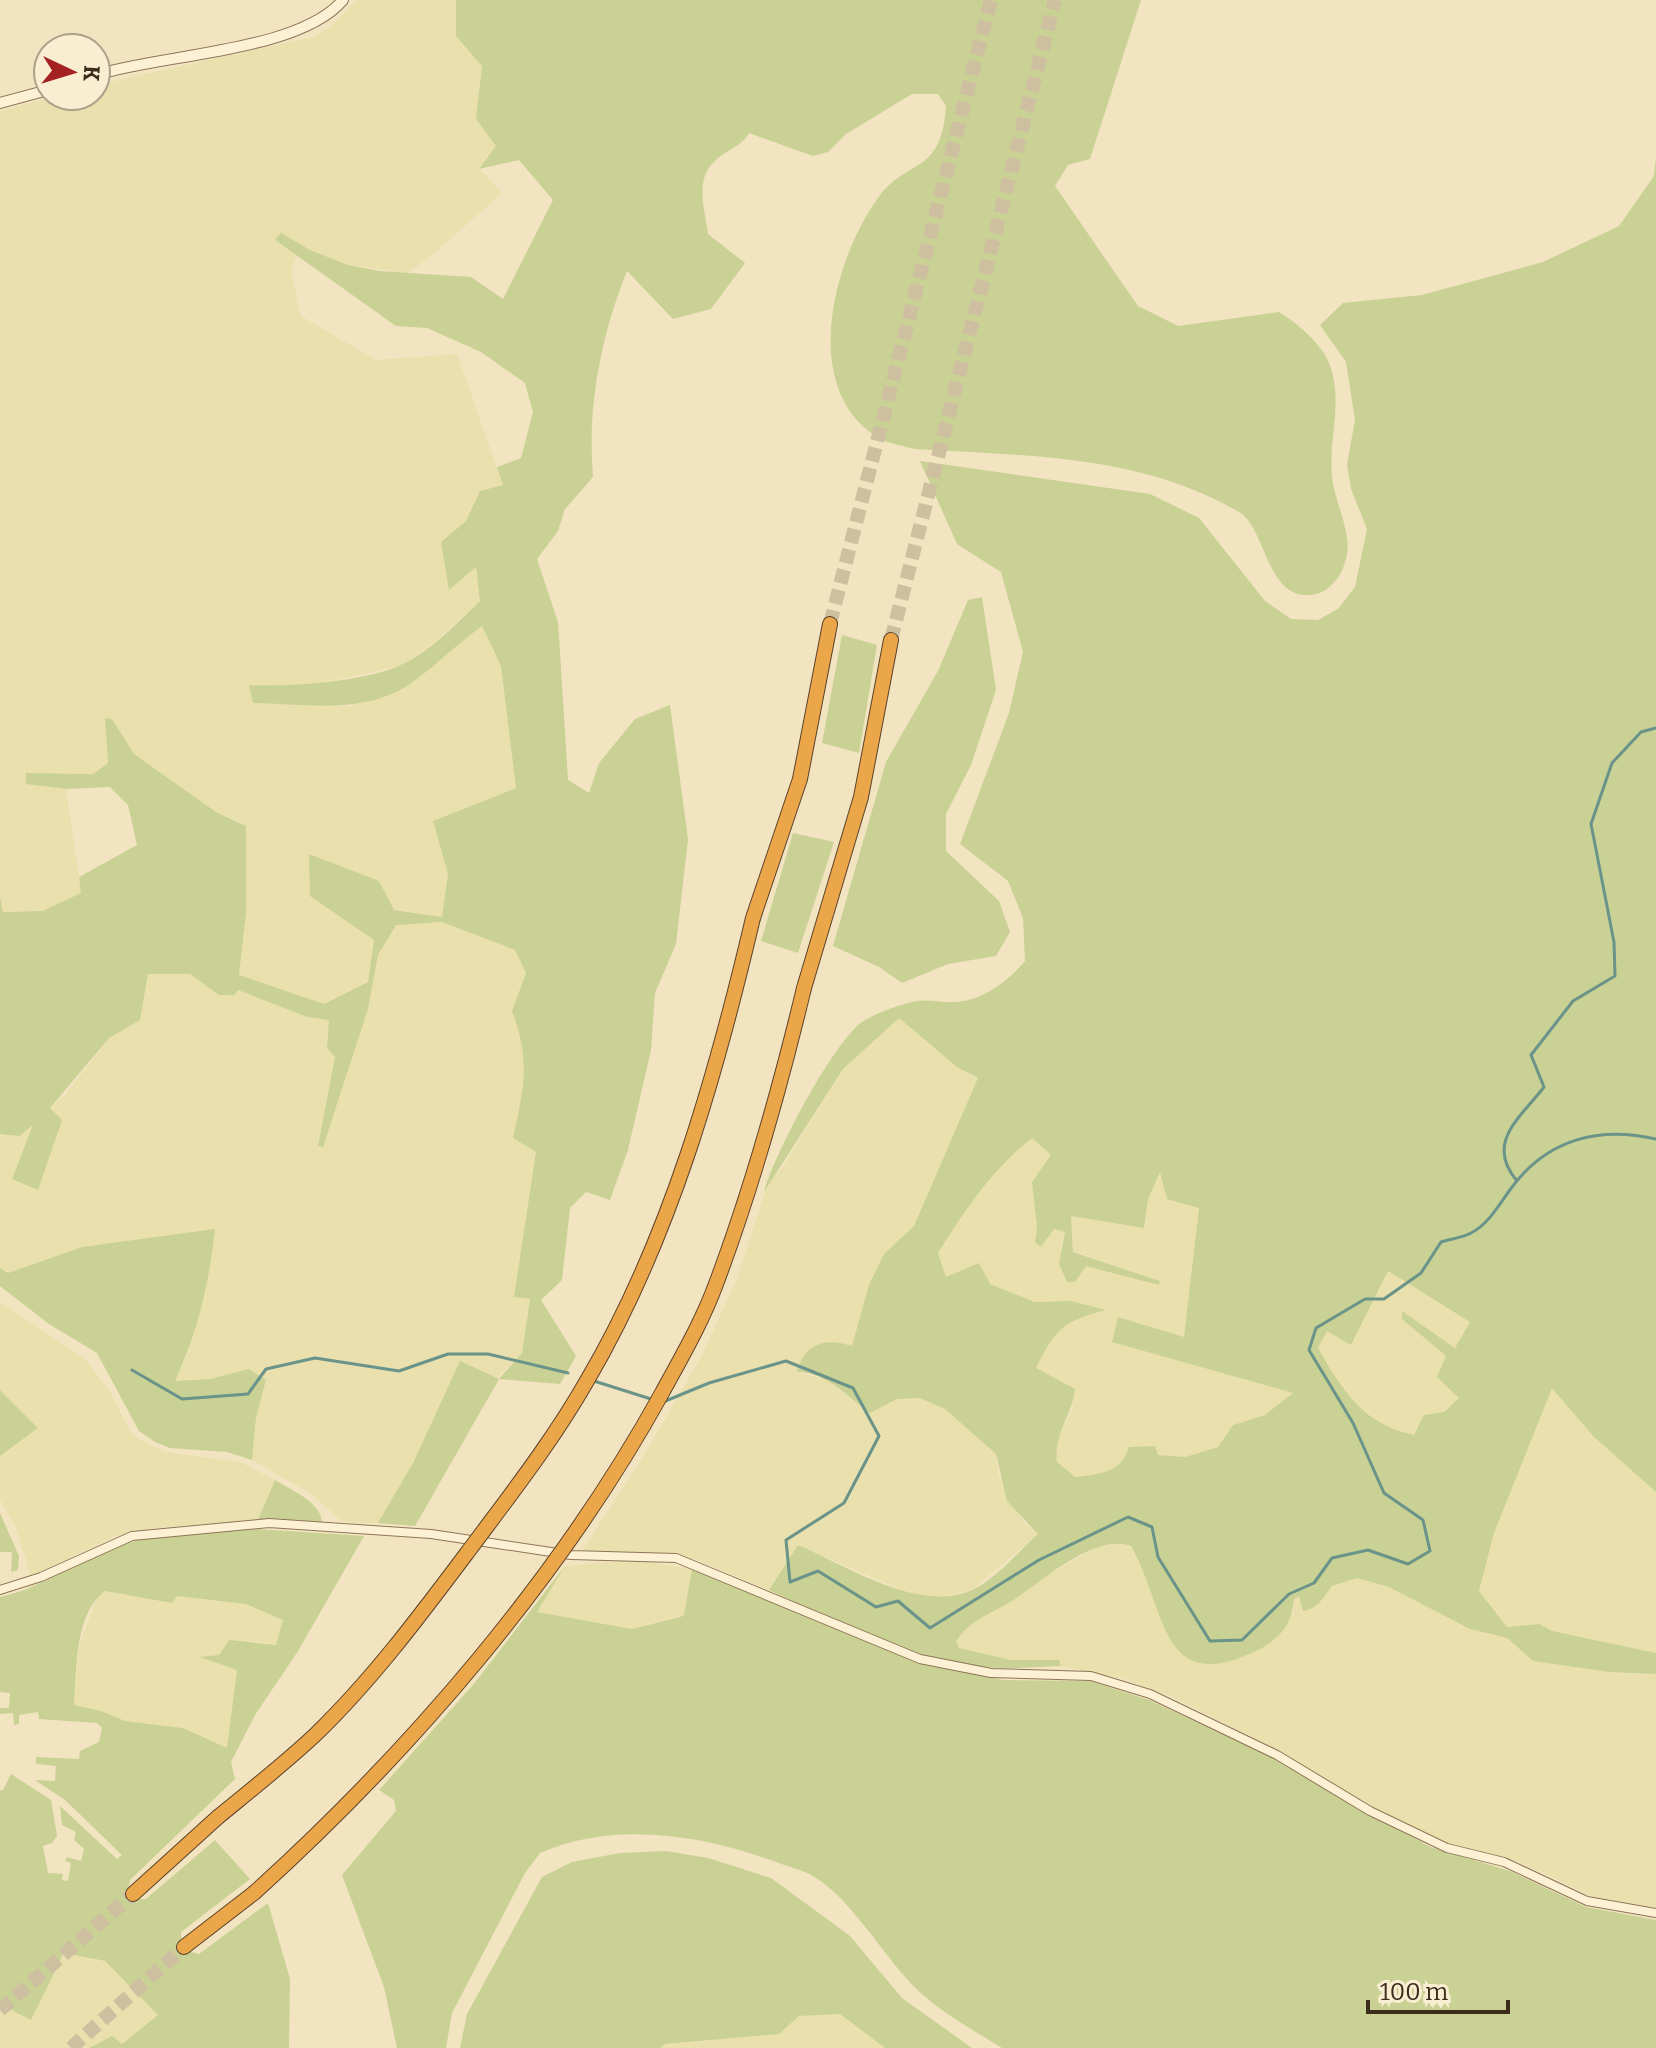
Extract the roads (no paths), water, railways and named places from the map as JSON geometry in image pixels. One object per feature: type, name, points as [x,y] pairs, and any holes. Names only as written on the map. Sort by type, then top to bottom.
[{"type":"highway","points":[[133,1894],[316,1734],[422,1613],[543,1449],[589,1378],[626,1304],[662,1220],[712,1075],[753,918],[800,779],[830,624]]},
{"type":"highway","points":[[184,1947],[254,1893],[316,1838],[457,1682],[535,1586],[638,1437],[715,1286],[784,1075],[804,988],[862,796],[891,640]]},
{"type":"street","points":[[112,72],[210,52],[298,29],[327,17],[343,0]]},
{"type":"street","points":[[0,103],[32,94]]},
{"type":"street","points":[[0,1590],[41,1577],[112,1542],[150,1532],[269,1523],[431,1534],[571,1555],[676,1558],[920,1659],[991,1673],[1067,1673],[1114,1682],[1162,1699],[1277,1755],[1370,1811],[1447,1848],[1504,1862],[1587,1901],[1656,1913]]},
{"type":"waterway","points":[[1517,1181],[1504,1155],[1505,1143],[1516,1121],[1544,1087],[1531,1055],[1573,1001],[1615,976],[1614,942],[1591,824],[1612,763],[1641,732],[1656,728]]},
{"type":"waterway","points":[[663,1402],[709,1383],[786,1361],[853,1388],[879,1436],[844,1503],[786,1540],[790,1582],[818,1571],[876,1607],[898,1601],[930,1628],[1039,1560],[1128,1517],[1152,1527],[1158,1557],[1210,1641],[1242,1640],[1289,1594],[1314,1583],[1332,1558],[1368,1550],[1408,1564],[1430,1551],[1423,1520],[1384,1493],[1353,1423],[1309,1350],[1316,1328],[1365,1299],[1384,1299],[1421,1273],[1441,1242],[1477,1229],[1489,1219],[1526,1171],[1558,1147],[1576,1140],[1615,1134],[1656,1139]]},
{"type":"waterway","points":[[132,1370],[182,1399],[248,1394],[266,1369],[315,1358],[399,1371],[448,1354],[488,1354],[568,1373]]},
{"type":"waterway","points":[[594,1381],[651,1399]]},
{"type":"tunnel","points":[[830,624],[991,0]]},
{"type":"tunnel","points":[[891,640],[1055,0]]},
{"type":"tunnel","points":[[0,2010],[133,1894]]},
{"type":"tunnel","points":[[71,2048],[184,1947]]}]
